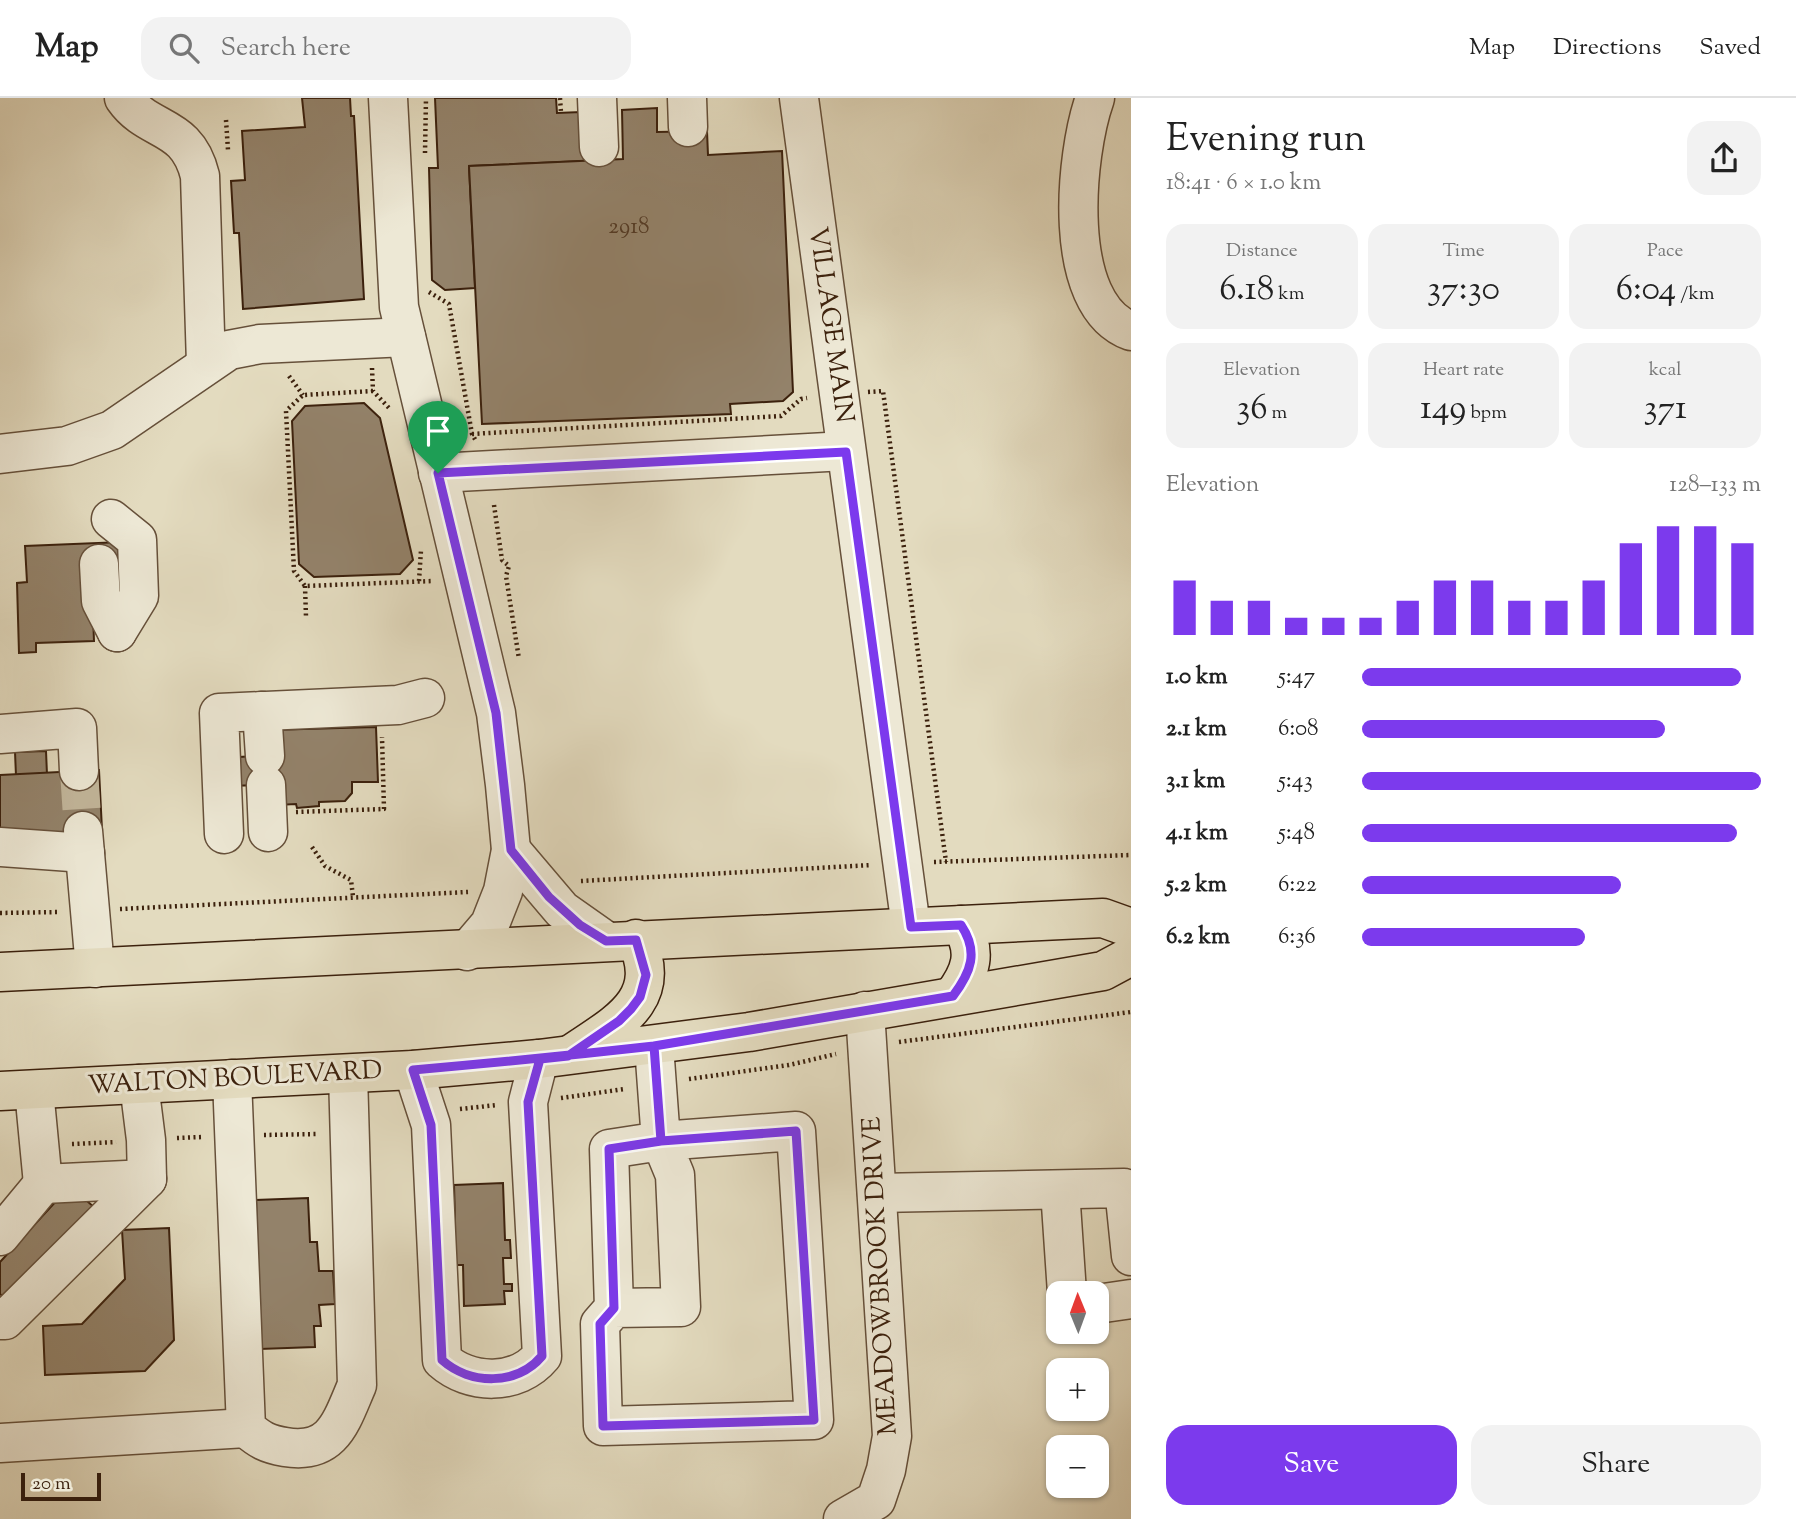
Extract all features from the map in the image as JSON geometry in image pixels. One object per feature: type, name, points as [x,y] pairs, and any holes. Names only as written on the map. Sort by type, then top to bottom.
[{"type":"main road","points":[[0,997],[15,971],[1103,918],[1131,928]]},
{"type":"main road","points":[[953,996],[965,979],[972,956],[968,935],[961,925]]},
{"type":"main road","points":[[554,1058],[619,1021],[640,997],[646,975],[621,940]]},
{"type":"main road","name":"WALTON BOULEVARD","points":[[10,1088],[348,1074],[554,1058],[654,1046],[1103,971],[1131,956]]},
{"type":"street","points":[[124,98],[142,116],[173,132],[195,157],[200,176],[206,364]]},
{"type":"street","points":[[388,98],[397,294],[496,713],[511,850],[498,907],[482,937],[467,951]]},
{"type":"street","points":[[597,98],[599,147]]},
{"type":"street","name":"VILLAGE MAIN","points":[[799,98],[911,927]]},
{"type":"street","points":[[1093,99],[1086,123],[1077,223],[1095,299],[1120,327],[1131,331]]},
{"type":"street","points":[[0,453],[67,446],[89,440],[134,416],[229,350],[247,345],[406,337]]},
{"type":"street","points":[[438,473],[846,452]]},
{"type":"street","points":[[106,546],[118,646]]},
{"type":"street","points":[[249,712],[252,771],[247,833],[219,713],[398,705],[425,698]]},
{"type":"street","points":[[0,734],[77,728],[79,771]]},
{"type":"street","points":[[0,847],[84,842],[95,968]]},
{"type":"street","points":[[511,850],[562,910],[621,940]]},
{"type":"street","name":"MEADOWBROOK DRIVE","points":[[860,1515],[876,1500],[886,1470],[892,1436],[865,1011]]},
{"type":"street","points":[[614,1308],[681,1307],[675,1174],[661,1141],[654,1046]]},
{"type":"street","points":[[413,1070],[431,1125],[442,1360],[455,1371],[473,1376],[509,1377],[532,1369],[542,1356],[528,1102],[554,1058]]},
{"type":"street","points":[[0,1443],[246,1427],[264,1443],[300,1449],[323,1444],[338,1428],[357,1385],[348,1074]]},
{"type":"street","points":[[232,1079],[246,1427]]},
{"type":"street","points":[[0,1320],[5,1320],[147,1179],[146,1140],[139,1084]]},
{"type":"street","points":[[10,1088],[43,1184]]},
{"type":"street","points":[[796,1131],[814,1420],[603,1426],[600,1324],[614,1308],[609,1149],[661,1141],[796,1131]]},
{"type":"street","points":[[0,1236],[43,1184],[147,1179]]},
{"type":"street","points":[[877,1193],[1124,1188],[1131,1256]]},
{"type":"street","points":[[1060,1190],[1066,1281]]},
{"type":"street","points":[[1110,1302],[1131,1299]]},
{"type":"path","points":[[421,162],[428,139],[426,98]]},
{"type":"path","points":[[561,98],[561,113]]},
{"type":"path","points":[[226,120],[228,152]]},
{"type":"path","points":[[425,284],[430,293],[449,304],[472,434],[481,451]]},
{"type":"path","points":[[371,357],[373,391],[390,409],[393,422]]},
{"type":"path","points":[[288,373],[303,395]]},
{"type":"path","points":[[373,391],[303,395],[286,411],[294,571],[297,580],[305,586],[445,582]]},
{"type":"path","points":[[857,393],[883,391],[946,862]]},
{"type":"path","points":[[472,434],[781,416],[800,399],[814,396]]},
{"type":"path","points":[[419,538],[422,551],[419,581]]},
{"type":"path","points":[[305,586],[306,617]]},
{"type":"path","points":[[310,816],[310,812],[384,809],[382,732]]},
{"type":"path","points":[[312,847],[325,866],[351,880],[353,897]]},
{"type":"building","points":[[302,98],[350,98],[351,116],[354,116],[364,299],[243,309],[239,233],[234,233],[231,181],[245,180],[242,131],[305,127]]},
{"type":"building","points":[[435,98],[556,98],[557,113],[581,112],[584,161],[469,166],[475,288],[445,290],[432,280],[429,168],[438,168]]},
{"type":"building","points":[[657,108],[657,132],[707,131],[708,155],[782,151],[793,392],[783,401],[730,404],[731,414],[482,424],[469,166],[623,159],[622,110]]},
{"type":"building","points":[[364,403],[380,418],[413,560],[400,574],[314,577],[299,564],[292,421],[305,406]]},
{"type":"building","points":[[122,542],[123,563],[91,564],[94,641],[36,643],[36,652],[19,653],[17,583],[27,582],[25,546]]},
{"type":"building","points":[[376,727],[378,782],[352,782],[352,793],[345,801],[319,802],[319,806],[297,808],[296,804],[277,805],[274,785],[223,786],[222,758],[272,755],[268,730]]},
{"type":"building","points":[[46,751],[49,822],[18,824],[15,752]]},
{"type":"building","points":[[99,770],[102,830],[0,835],[0,775]]},
{"type":"building","points":[[503,1183],[505,1240],[510,1240],[511,1258],[503,1258],[504,1284],[512,1284],[512,1291],[504,1291],[505,1304],[464,1306],[463,1265],[452,1265],[450,1222],[455,1221],[454,1185]]},
{"type":"building","points":[[70,1186],[95,1208],[9,1302],[0,1294],[0,1262]]},
{"type":"building","points":[[308,1198],[310,1242],[317,1242],[319,1271],[333,1271],[335,1304],[319,1305],[321,1326],[314,1326],[315,1347],[260,1349],[256,1200]]},
{"type":"building","points":[[169,1228],[174,1340],[145,1371],[45,1375],[43,1326],[82,1324],[125,1279],[122,1230]]},
{"type":"tunnel","points":[[79,771],[83,831]]},
{"type":"route","points":[[438,473],[496,713],[511,850],[549,897],[580,925],[606,941],[636,940],[642,952],[646,975],[640,997],[619,1021],[568,1056],[540,1059],[528,1102],[542,1356],[532,1369],[509,1377],[482,1378],[455,1371],[442,1360],[431,1125],[429,1112],[413,1070],[540,1059],[568,1056],[654,1046],[661,1141],[609,1149],[614,1308],[600,1324],[603,1426],[814,1420],[796,1131],[661,1141],[656,1084],[654,1046],[953,996],[970,968],[971,945],[961,925],[911,927],[846,452],[438,473]]}]
